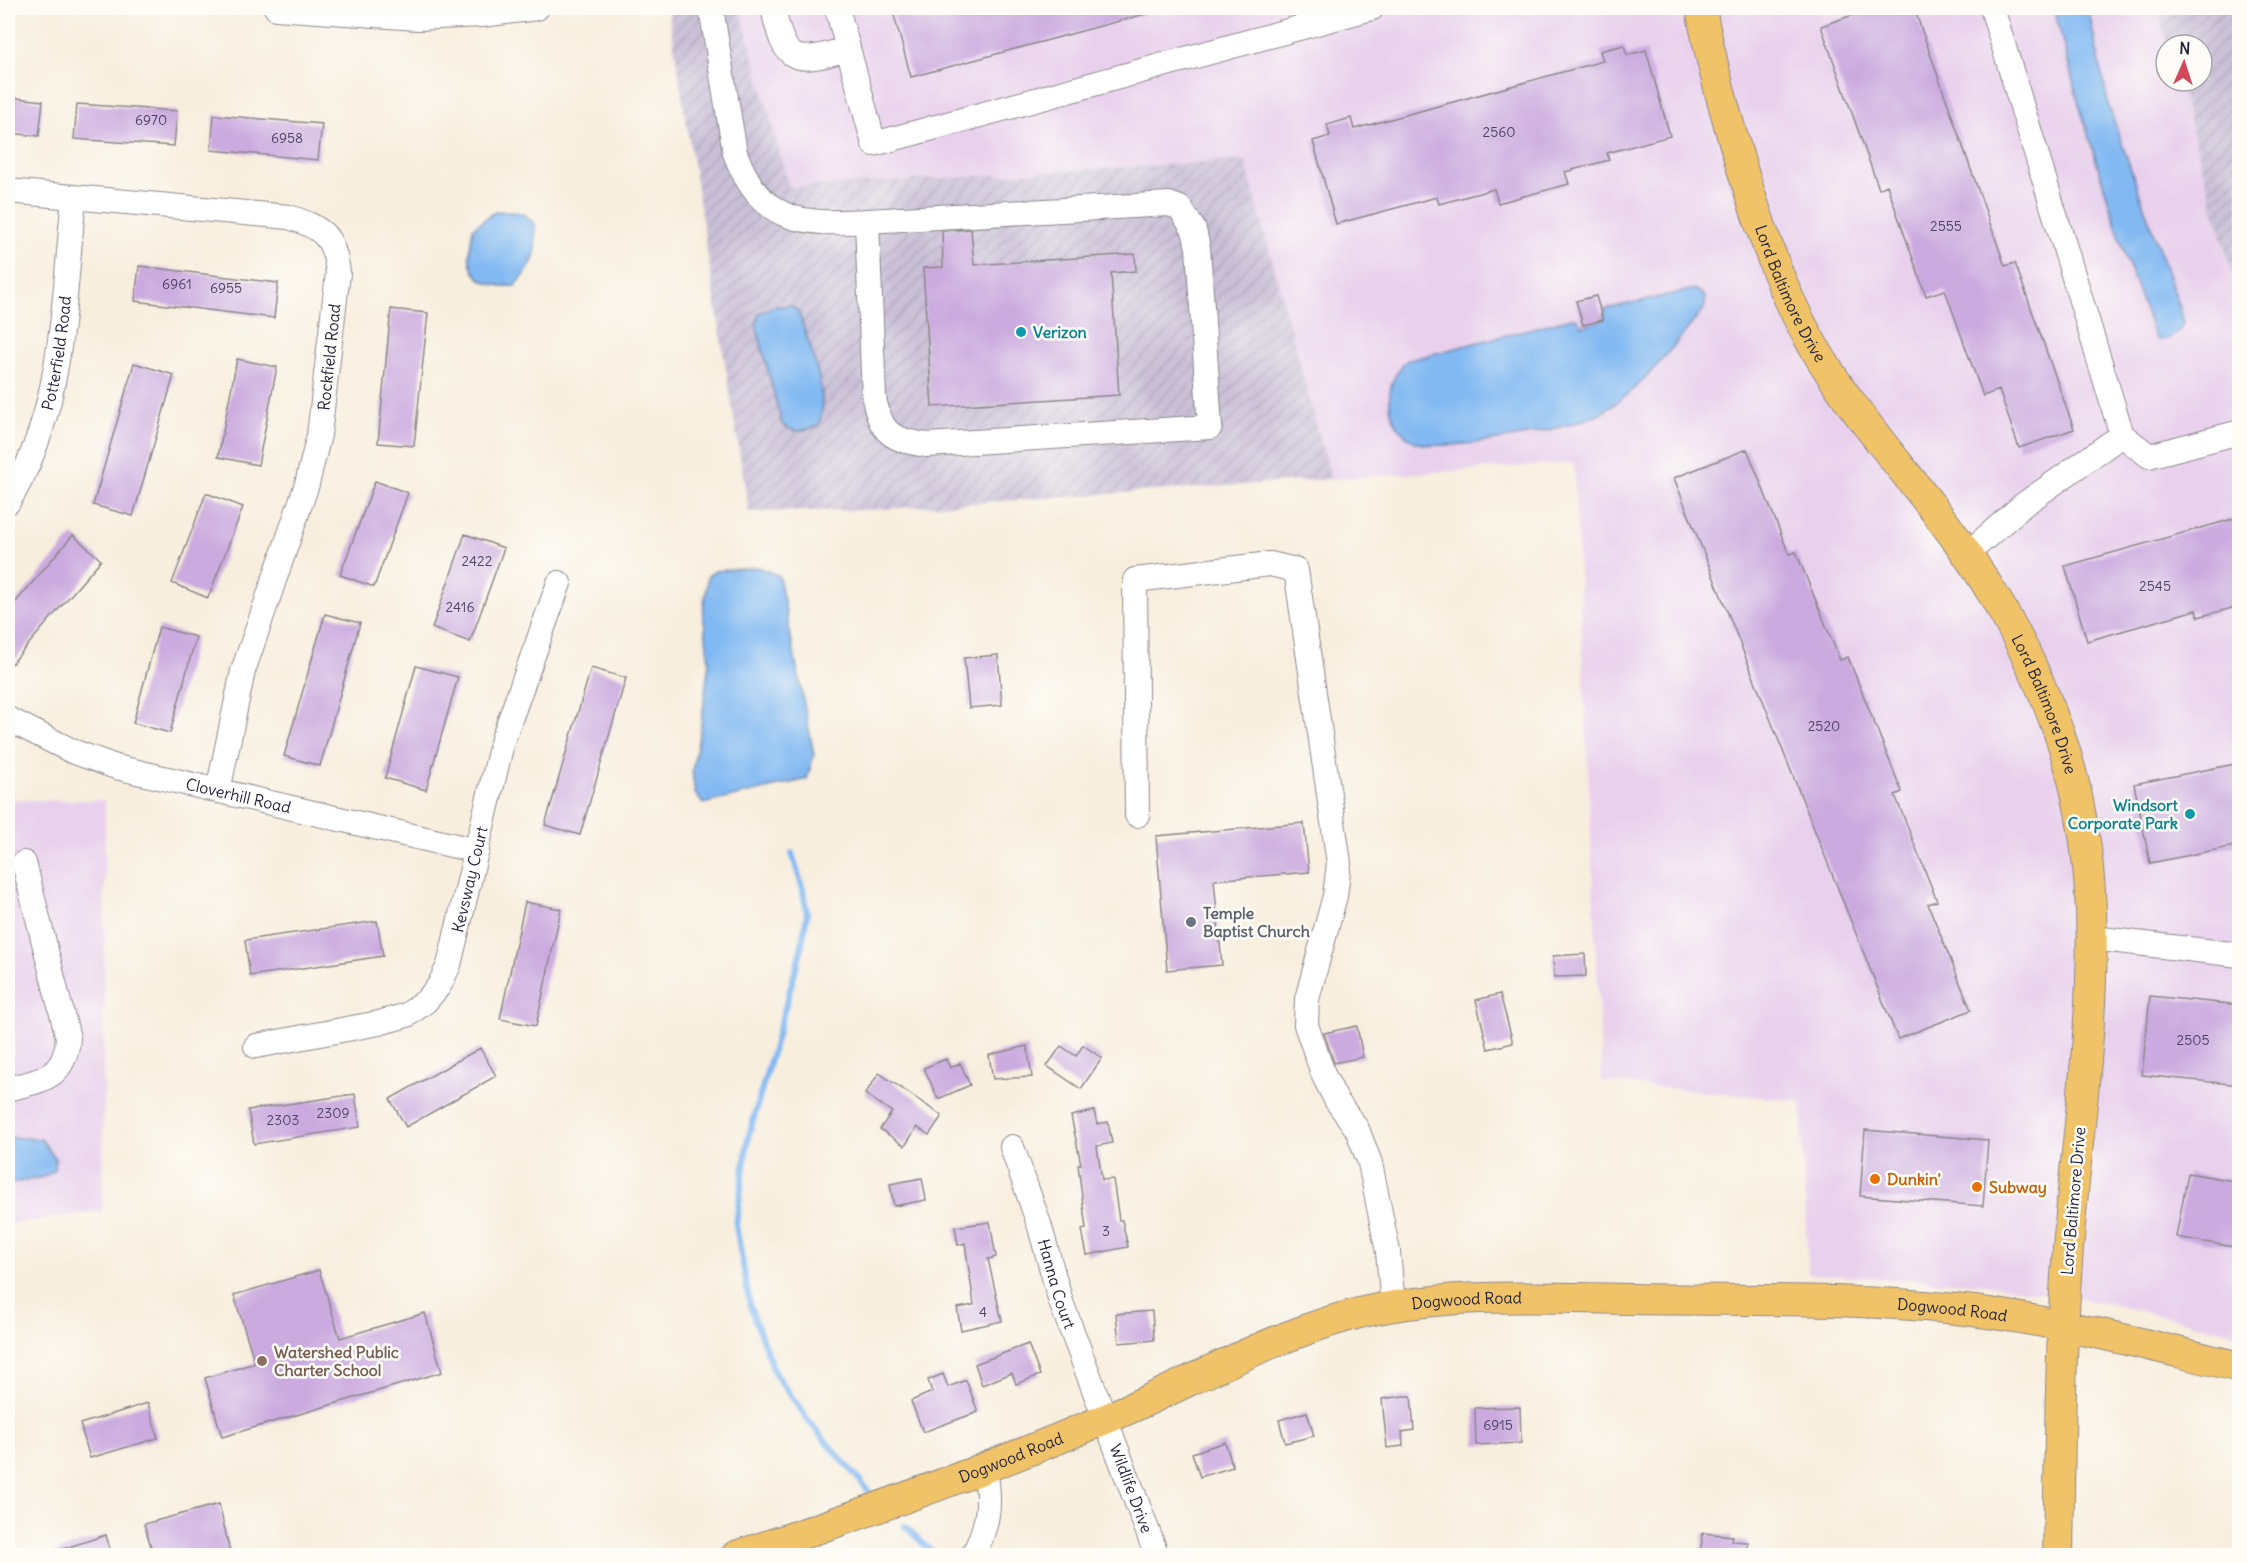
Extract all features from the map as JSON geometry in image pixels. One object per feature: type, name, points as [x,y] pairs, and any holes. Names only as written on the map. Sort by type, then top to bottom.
[{"type":"main road","name":"Lord Baltimore Drive","points":[[1701,8],[1709,52],[1729,127],[1772,259],[1792,309],[1858,415],[1968,554],[2000,604],[2032,665],[2060,736],[2079,806],[2088,867],[2093,938],[2091,1019],[2062,1325],[2058,1556]]},
{"type":"main road","name":"Dogwood Road","points":[[736,1556],[849,1519],[985,1469],[1107,1419],[1282,1340],[1343,1318],[1393,1305],[1446,1299],[1515,1298],[1881,1304],[1955,1308],[2062,1325],[2240,1366]]},
{"type":"street","points":[[276,8],[417,18],[482,15],[537,8]]},
{"type":"street","points":[[711,8],[735,153],[742,173],[754,192],[771,207],[788,217],[806,222],[867,221],[1169,204],[1180,208],[1194,230],[1198,248],[1210,427],[927,445],[903,442],[890,434],[881,424],[874,398],[867,221]]},
{"type":"street","points":[[773,8],[781,42],[788,51],[801,57],[817,58],[848,49]]},
{"type":"street","points":[[837,8],[874,144],[1372,8]]},
{"type":"street","points":[[1992,8],[2122,435],[2149,456],[2240,432]]},
{"type":"street","name":"Rockfield Road","points":[[8,192],[289,217],[318,227],[336,251],[336,284],[319,435],[307,484],[243,671],[218,791]]},
{"type":"street","name":"Potterfield Road","points":[[8,502],[29,463],[52,390],[74,198]]},
{"type":"street","points":[[1968,554],[2023,505],[2122,435]]},
{"type":"street","points":[[1137,815],[1135,580],[1270,564],[1296,570],[1339,863],[1335,896],[1307,999],[1306,1025],[1324,1076],[1336,1100],[1357,1129],[1370,1162],[1388,1252],[1393,1305]]},
{"type":"street","name":"Kevsway Court","points":[[256,1046],[380,1023],[406,1015],[426,1001],[439,986],[449,965],[503,739],[559,583]]},
{"type":"street","name":"Cloverhill Road","points":[[8,719],[72,751],[116,767],[477,851]]},
{"type":"street","points":[[8,1089],[46,1079],[60,1067],[68,1046],[68,1038],[24,863]]},
{"type":"street","points":[[2093,938],[2240,955]]},
{"type":"street","name":"Hanna Court","points":[[1012,1147],[1039,1224],[1061,1302],[1107,1419]]},
{"type":"street","name":"Wildlife Drive","points":[[1107,1419],[1157,1556]]},
{"type":"street","points":[[973,1556],[987,1518],[990,1497],[985,1469]]},
{"type":"shaded area","points":[[668,8],[740,8],[789,187],[1245,160],[1331,479],[868,510],[749,512]]},
{"type":"shaded area","points":[[739,8],[2157,8],[2164,33],[2154,33],[2154,93],[2181,93],[2239,298],[2239,1334],[2111,1304],[1985,1284],[1808,1274],[1801,1101],[1602,1082],[1574,463],[1331,479],[1244,160],[789,187]]},
{"type":"shaded area","points":[[2157,8],[2239,8],[2239,298],[2181,93],[2214,93],[2214,33],[2164,33]]},
{"type":"shaded area","points":[[8,800],[105,800],[103,1211],[8,1224]]},
{"type":"water","points":[[2054,8],[2088,8],[2109,107],[2184,323],[2170,338],[2157,340],[2153,333],[2124,252],[2079,104]]},
{"type":"water","points":[[496,211],[523,213],[535,224],[534,258],[515,286],[494,285],[481,279],[472,269],[470,249],[473,228]]},
{"type":"water","points":[[1695,289],[1706,297],[1704,309],[1647,376],[1620,400],[1591,417],[1568,425],[1512,438],[1455,445],[1416,442],[1403,433],[1394,420],[1390,404],[1390,390],[1397,372],[1406,361],[1572,318],[1576,318],[1582,326],[1603,320],[1605,309]]},
{"type":"water","points":[[791,305],[799,313],[813,354],[821,385],[822,400],[822,414],[818,426],[799,431],[791,430],[782,424],[756,324],[759,313],[773,307]]},
{"type":"water","points":[[758,567],[779,576],[814,755],[807,779],[703,804],[695,793],[692,771],[701,726],[709,661],[703,612],[708,576],[715,571]]},
{"type":"water","points":[[8,1137],[41,1139],[56,1160],[54,1171],[43,1177],[8,1184]]},
{"type":"building","points":[[892,8],[1148,8],[1149,13],[911,77]]},
{"type":"building","points":[[1873,8],[1914,8],[2005,266],[2015,263],[2074,429],[2019,448],[1999,390],[1983,396],[1945,290],[1926,296],[1887,185],[1879,189],[1821,26]]},
{"type":"building","points":[[1624,45],[1627,55],[1646,50],[1670,136],[1607,153],[1609,160],[1565,172],[1569,184],[1498,203],[1494,189],[1439,204],[1437,197],[1336,224],[1313,141],[1330,136],[1327,125],[1351,118],[1354,129],[1603,61],[1600,51]]},
{"type":"building","points":[[8,97],[43,101],[39,136],[8,133]]},
{"type":"building","points":[[77,104],[177,111],[174,146],[74,139]]},
{"type":"building","points":[[214,115],[322,124],[318,160],[211,150]]},
{"type":"building","name":"Verizon","points":[[971,229],[974,265],[1135,254],[1136,271],[1111,273],[1119,395],[932,407],[923,268],[943,267],[942,231]]},
{"type":"building","points":[[139,266],[278,283],[274,318],[135,301]]},
{"type":"building","points":[[1596,296],[1603,320],[1583,325],[1576,301]]},
{"type":"building","points":[[391,309],[428,313],[414,446],[378,443]]},
{"type":"building","points":[[237,359],[277,367],[258,465],[218,457]]},
{"type":"building","points":[[134,363],[174,375],[133,516],[93,505]]},
{"type":"building","points":[[1747,449],[1789,554],[1796,552],[1840,660],[1848,657],[1902,792],[1895,795],[1937,901],[1928,904],[1971,1010],[1898,1039],[1674,478]]},
{"type":"building","points":[[375,481],[408,493],[374,587],[340,575]]},
{"type":"building","points":[[206,493],[243,507],[208,598],[172,583]]},
{"type":"building","points":[[2240,517],[2240,606],[2198,617],[2196,610],[2087,641],[2065,566]]},
{"type":"building","points":[[465,534],[504,548],[470,642],[432,628]]},
{"type":"building","points":[[73,535],[101,560],[8,668],[8,611]]},
{"type":"building","points":[[325,614],[360,623],[320,766],[284,756]]},
{"type":"building","points":[[159,627],[196,637],[170,733],[133,723]]},
{"type":"building","points":[[998,655],[1002,705],[969,708],[964,658]]},
{"type":"building","points":[[416,666],[458,677],[426,790],[385,778]]},
{"type":"building","points":[[591,668],[626,678],[580,835],[545,825]]},
{"type":"building","name":"Windsort Corporate Park","points":[[2240,763],[2240,845],[2150,863],[2134,784]]},
{"type":"building","name":"Temple Baptist Church","points":[[1304,823],[1309,872],[1214,880],[1222,965],[1167,970],[1156,836]]},
{"type":"building","points":[[525,902],[561,909],[536,1026],[500,1019]]},
{"type":"building","points":[[377,921],[383,956],[250,976],[245,940]]},
{"type":"building","points":[[1585,954],[1586,976],[1554,977],[1553,956]]},
{"type":"building","points":[[1500,994],[1513,1043],[1488,1049],[1476,1000]]},
{"type":"building","points":[[2150,996],[2240,1005],[2240,1085],[2142,1075]]},
{"type":"building","points":[[1357,1026],[1363,1057],[1334,1063],[1324,1033]]},
{"type":"building","points":[[1083,1045],[1102,1058],[1081,1089],[1047,1066],[1061,1046],[1076,1056]]},
{"type":"building","points":[[1027,1046],[1032,1077],[993,1079],[989,1055]]},
{"type":"building","points":[[480,1048],[496,1076],[406,1127],[390,1099]]},
{"type":"building","points":[[946,1059],[950,1068],[960,1063],[970,1085],[938,1099],[924,1068]]},
{"type":"building","points":[[879,1073],[942,1116],[929,1135],[917,1127],[905,1146],[880,1129],[892,1112],[865,1094]]},
{"type":"building","points":[[355,1094],[360,1127],[254,1144],[248,1110]]},
{"type":"building","points":[[1094,1111],[1097,1124],[1108,1122],[1112,1143],[1097,1146],[1102,1180],[1113,1179],[1119,1220],[1122,1220],[1128,1247],[1087,1255],[1082,1230],[1086,1229],[1078,1164],[1081,1164],[1071,1116]]},
{"type":"building","points":[[1865,1130],[1988,1140],[1983,1206],[1860,1196]]},
{"type":"building","points":[[2188,1173],[2240,1182],[2240,1248],[2176,1237]]},
{"type":"building","points":[[922,1178],[926,1200],[894,1206],[890,1184]]},
{"type":"building","points":[[990,1222],[996,1257],[988,1259],[1002,1321],[961,1330],[957,1308],[974,1305],[965,1243],[958,1245],[955,1227]]},
{"type":"building","name":"Watershed Public Charter School","points":[[319,1270],[340,1338],[425,1313],[442,1372],[222,1437],[205,1378],[255,1363],[234,1295]]},
{"type":"building","points":[[1152,1311],[1154,1340],[1119,1343],[1116,1314]]},
{"type":"building","points":[[1028,1344],[1040,1375],[1016,1384],[1012,1373],[982,1385],[975,1364]]},
{"type":"building","points":[[943,1374],[948,1387],[966,1380],[978,1412],[923,1432],[911,1401],[932,1392],[928,1380]]},
{"type":"building","points":[[1411,1396],[1414,1430],[1402,1432],[1403,1446],[1387,1448],[1382,1399]]},
{"type":"building","points":[[148,1403],[158,1438],[90,1458],[80,1424]]},
{"type":"building","points":[[1520,1407],[1521,1443],[1476,1445],[1475,1408]]},
{"type":"building","points":[[1307,1412],[1314,1436],[1285,1443],[1279,1420]]},
{"type":"building","points":[[1225,1442],[1233,1467],[1200,1477],[1192,1453]]},
{"type":"building","points":[[219,1504],[231,1556],[154,1556],[144,1524]]},
{"type":"building","points":[[1703,1533],[1732,1536],[1731,1541],[1748,1542],[1748,1556],[1700,1556]]},
{"type":"building","points":[[106,1535],[112,1556],[54,1556],[53,1552]]},
{"type":"waterway","points":[[792,853],[803,890],[807,914],[800,954],[748,1138],[736,1225],[750,1306],[775,1374],[812,1425],[868,1490]]},
{"type":"waterway","points":[[905,1526],[936,1556]]},
{"type":"place","name":"Verizon","points":[[1021,332]]},
{"type":"place","name":"Windsort Corporate Park","points":[[2190,814]]},
{"type":"place","name":"Temple Baptist Church","points":[[1191,922]]},
{"type":"place","name":"Dunkin'","points":[[1875,1179]]},
{"type":"place","name":"Subway","points":[[1977,1187]]},
{"type":"place","name":"Watershed Public Charter School","points":[[262,1361]]}]
